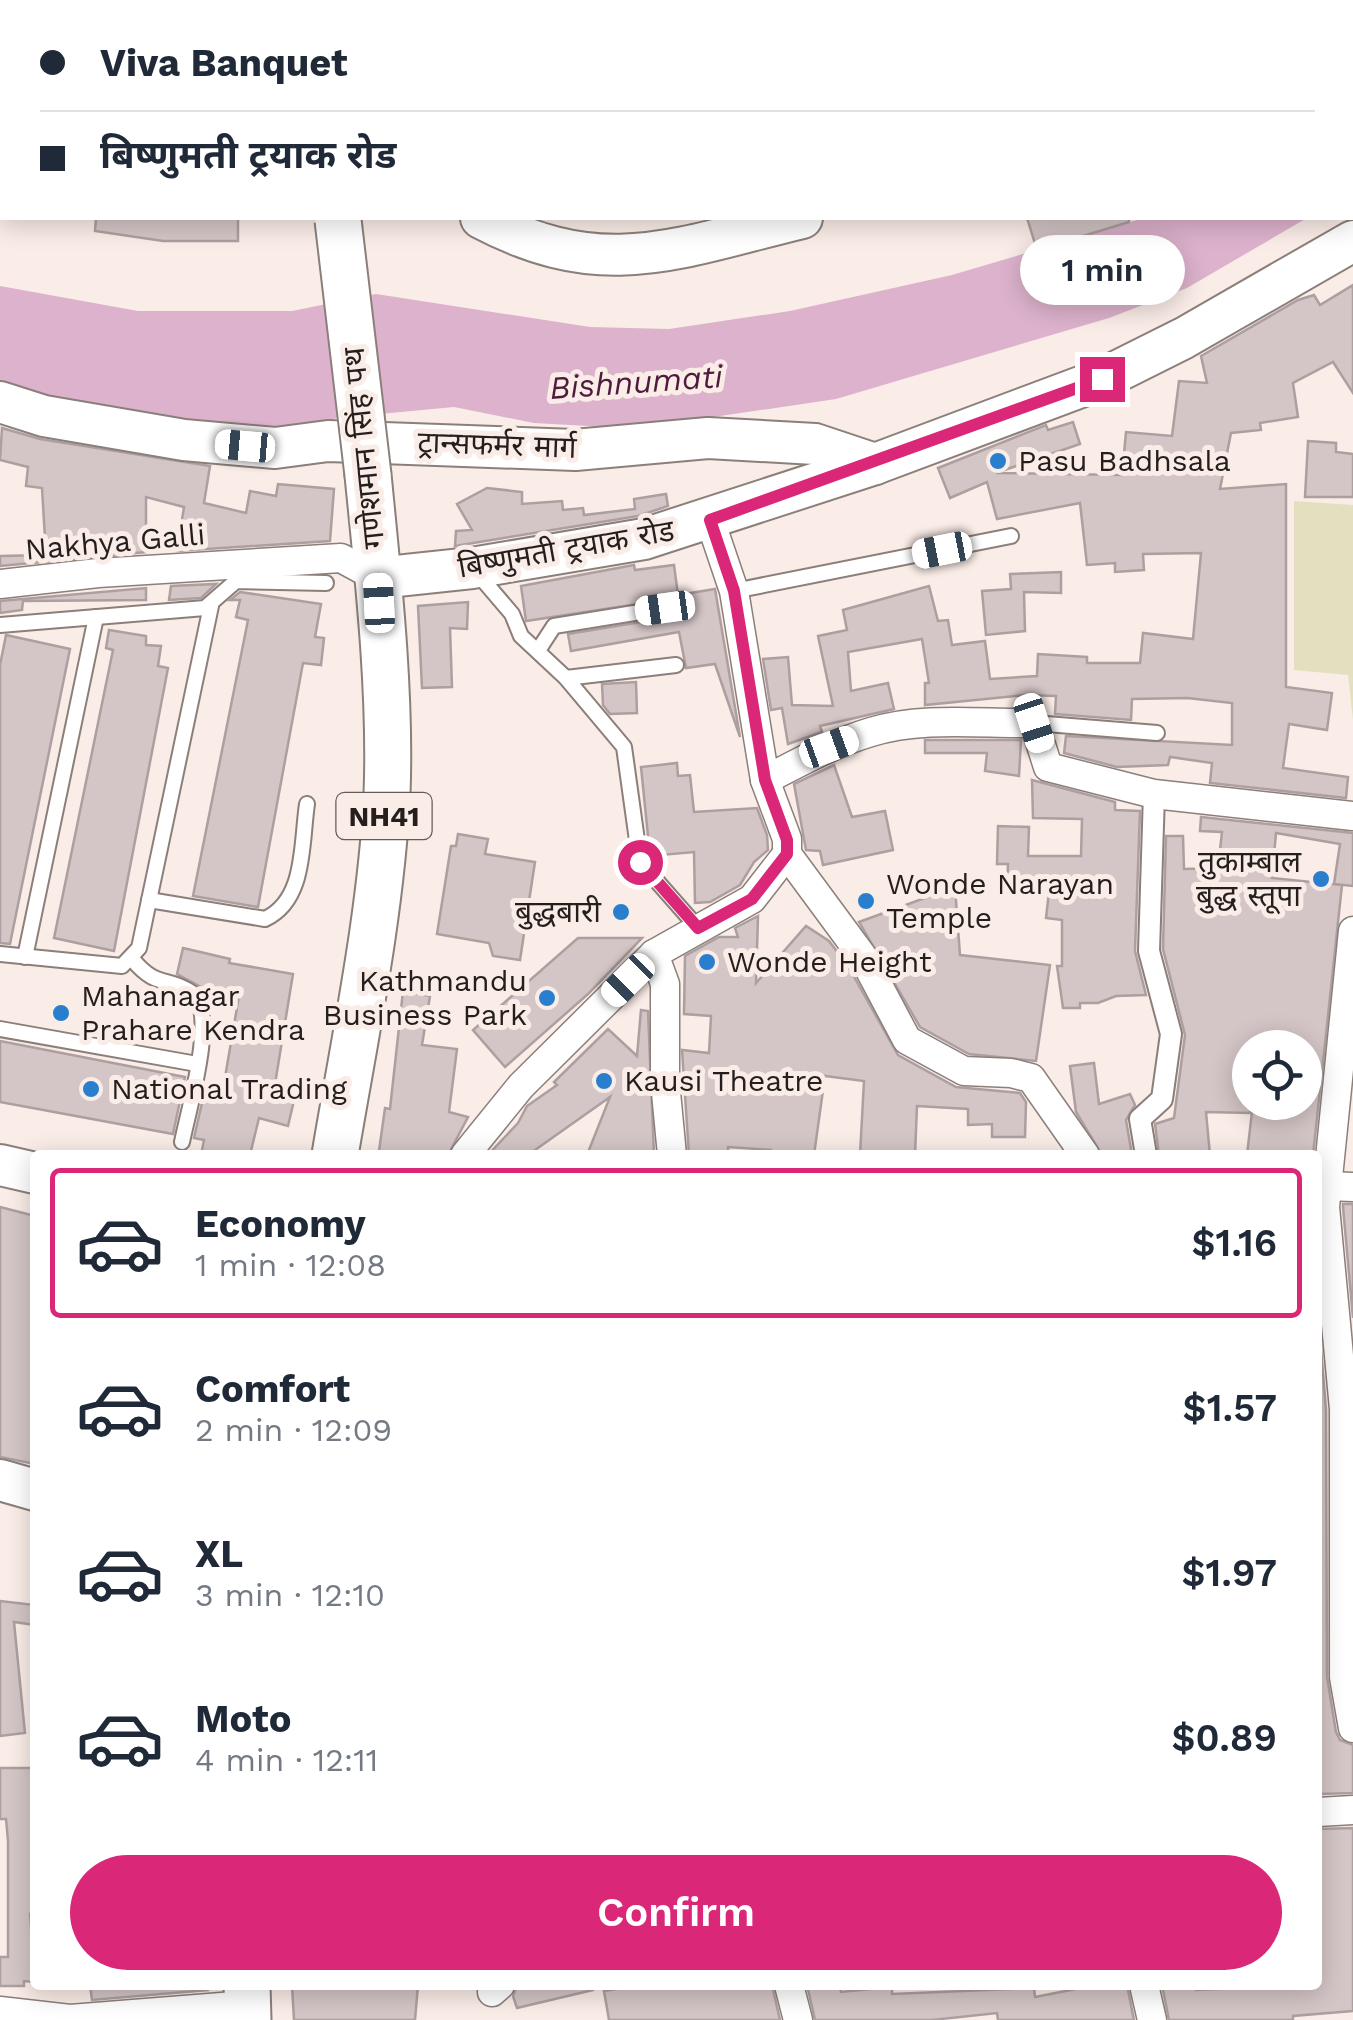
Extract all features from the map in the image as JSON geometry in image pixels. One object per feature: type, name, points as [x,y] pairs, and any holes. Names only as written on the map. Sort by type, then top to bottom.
[{"type":"highway","name":"गणेशमान सिंह पथ","points":[[337,1150],[370,941],[387,792],[378,578],[338,220]]},
{"type":"main road","points":[[487,220],[566,252],[599,257],[680,247],[794,220]]},
{"type":"main road","name":"बिष्णुमती ट्रयाक रोड","points":[[378,578],[472,568],[644,539],[875,464],[1102,379],[1184,338],[1353,241]]},
{"type":"main road","name":"ट्रान्सफर्मर मार्ग","points":[[0,402],[44,416],[184,440],[275,448],[328,442],[574,450],[708,438],[815,444],[875,464]]},
{"type":"main road","points":[[0,1165],[30,1172]]},
{"type":"main road","points":[[0,1480],[30,1489]]},
{"type":"street","points":[[710,520],[734,591],[765,780],[787,840],[787,854],[863,956],[907,1040],[964,1071],[1011,1072],[1030,1078],[1081,1150]]},
{"type":"street","name":"Nakhya Galli","points":[[0,584],[98,573],[341,558],[378,578]]},
{"type":"street","points":[[765,780],[829,747],[875,730],[922,724],[1034,723],[1048,767],[1154,794],[1353,816]]},
{"type":"street","points":[[1145,1150],[1140,1118],[1162,1100],[1171,1034],[1149,951],[1154,794]]},
{"type":"street","points":[[469,1150],[521,1086],[654,954],[752,899],[787,854]]},
{"type":"street","points":[[1353,931],[1330,1197],[1344,1408],[1344,1677],[1353,1728]]},
{"type":"street","points":[[654,954],[665,984],[665,1082],[672,1150]]},
{"type":"street","points":[[1322,1812],[1353,1810]]},
{"type":"street","points":[[790,1990],[798,2020]]},
{"type":"street","points":[[1145,1990],[1152,2020]]},
{"type":"street","points":[[0,2012],[70,2019],[247,2003]]},
{"type":"lane","points":[[734,591],[1011,536]]},
{"type":"lane","points":[[472,568],[512,614],[521,636],[566,678],[624,748],[640,862],[698,928]]},
{"type":"lane","points":[[0,954],[122,966],[133,960],[150,900],[211,606],[236,581],[326,583]]},
{"type":"lane","points":[[0,625],[211,606]]},
{"type":"lane","points":[[539,649],[554,626],[665,608]]},
{"type":"lane","points":[[25,956],[96,618]]},
{"type":"lane","points":[[566,678],[676,665]]},
{"type":"lane","points":[[1034,723],[1157,733]]},
{"type":"lane","points":[[150,900],[264,919],[274,914],[286,906],[295,887],[307,804]]},
{"type":"lane","points":[[133,960],[149,979],[192,993],[203,1005],[206,1017],[182,1142]]},
{"type":"lane","points":[[0,1029],[197,1064]]},
{"type":"shaded area","points":[[1294,501],[1353,505],[1353,720],[1348,675],[1294,670]]},
{"type":"water","name":"Bishnumati","points":[[1137,220],[1304,220],[1187,288],[1109,318],[836,399],[707,418],[607,427],[534,423],[454,407],[337,418],[313,428],[259,431],[0,388],[0,286],[138,311],[292,311],[376,294],[590,327],[669,329],[790,311],[952,275]]},
{"type":"building","points":[[96,220],[238,220],[238,241],[163,241],[95,231]]},
{"type":"building","points":[[1028,220],[1129,220],[1129,222],[1037,250]]},
{"type":"building","points":[[1353,285],[1353,393],[1333,362],[1293,383],[1298,417],[1260,423],[1261,430],[1231,433],[1220,489],[1286,484],[1286,687],[1332,693],[1327,730],[1289,724],[1283,768],[1348,777],[1346,798],[1210,783],[1212,763],[1170,757],[1168,765],[1117,767],[1064,753],[1066,736],[1232,745],[1232,703],[1187,698],[1132,699],[1131,720],[1055,714],[1056,696],[1026,695],[925,705],[925,683],[929,683],[922,639],[848,652],[851,691],[888,683],[894,709],[820,726],[822,732],[788,744],[782,708],[771,710],[763,659],[788,657],[792,705],[833,706],[818,636],[847,630],[843,610],[929,586],[938,621],[948,620],[952,645],[985,641],[990,679],[1037,676],[1038,654],[1087,657],[1087,663],[1140,663],[1143,633],[1193,639],[1201,553],[1143,554],[1144,570],[1115,572],[1115,563],[1087,565],[1080,503],[997,519],[987,482],[950,498],[938,468],[1046,425],[1048,430],[1073,422],[1080,444],[996,473],[1122,475],[1126,432],[1172,436],[1179,381],[1207,383],[1201,356],[1298,300],[1314,295],[1320,305]]},
{"type":"building","points":[[2,428],[40,439],[210,466],[204,503],[246,513],[250,491],[276,496],[278,484],[334,489],[330,541],[177,551],[184,507],[146,497],[146,552],[0,566],[0,556],[46,555],[42,488],[26,486],[28,467],[0,460]]},
{"type":"building","points":[[1308,441],[1336,443],[1336,452],[1353,454],[1353,497],[1305,497]]},
{"type":"building","points":[[487,488],[522,492],[522,504],[562,501],[563,510],[583,508],[584,515],[635,509],[634,499],[666,494],[668,506],[638,516],[455,546],[456,531],[472,530],[457,504]]},
{"type":"building","points":[[634,565],[635,570],[674,565],[678,595],[715,589],[740,737],[715,664],[686,668],[679,632],[571,651],[568,634],[671,617],[676,607],[670,599],[526,621],[521,586]]},
{"type":"building","points":[[1061,572],[1061,593],[1024,592],[1025,631],[986,635],[982,591],[1011,589],[1010,574]]},
{"type":"building","points":[[216,584],[201,598],[169,600],[171,586]]},
{"type":"building","points":[[146,588],[146,600],[23,601],[22,610],[0,613],[0,601]]},
{"type":"building","points":[[240,592],[321,604],[315,637],[324,638],[321,665],[303,663],[258,907],[193,896],[248,620],[236,617],[240,600],[230,600]]},
{"type":"building","points":[[468,602],[467,629],[450,628],[452,687],[422,688],[418,606]]},
{"type":"building","points":[[109,630],[146,636],[146,645],[161,646],[158,666],[168,668],[114,951],[54,938],[113,650],[106,648]]},
{"type":"building","points":[[6,635],[70,649],[10,944],[0,943],[0,665]]},
{"type":"building","points":[[636,682],[637,713],[610,714],[603,705],[602,684]]},
{"type":"building","points":[[925,740],[1021,740],[1019,776],[985,771],[987,753],[925,753]]},
{"type":"building","points":[[677,763],[678,776],[690,775],[694,812],[757,808],[767,835],[768,850],[754,862],[740,885],[710,902],[695,903],[694,852],[650,856],[641,767]]},
{"type":"building","points":[[834,765],[852,817],[885,811],[893,850],[823,865],[820,851],[806,850],[794,784]]},
{"type":"building","points":[[1032,780],[1115,802],[1115,810],[1140,811],[1135,951],[1146,995],[1116,996],[1098,1003],[1080,1003],[1080,1008],[1063,1008],[1057,966],[1062,966],[1062,920],[1046,918],[1049,892],[1007,890],[1008,864],[997,864],[998,826],[1029,827],[1028,856],[1081,856],[1082,819],[1033,818]]},
{"type":"building","points":[[1201,817],[1353,833],[1353,886],[1334,884],[1340,844],[1276,833],[1272,878],[1342,885],[1322,1071],[1322,1030],[1232,1030],[1232,1113],[1206,1112],[1210,1150],[1158,1150],[1155,1124],[1174,1118],[1185,1035],[1163,949],[1166,836],[1183,836],[1184,869],[1218,868],[1222,832],[1200,831]]},
{"type":"building","points":[[458,834],[488,839],[485,854],[535,862],[520,960],[493,956],[489,943],[437,934],[451,846],[456,846]]},
{"type":"building","points":[[955,887],[960,955],[1050,965],[1036,1061],[969,1054],[920,1027],[859,922]]},
{"type":"building","points":[[758,916],[756,983],[806,926],[829,941],[848,966],[898,1055],[956,1087],[1020,1093],[1026,1102],[1025,1137],[992,1137],[992,1124],[968,1125],[968,1109],[917,1106],[915,1150],[860,1150],[864,1081],[825,1076],[815,1150],[689,1150],[682,1050],[709,1053],[711,1016],[684,1014],[685,956],[719,937],[738,937],[735,928]]},
{"type":"building","name":"Kathmandu Business Park","points":[[578,938],[642,938],[588,994],[505,1067],[473,1030]]},
{"type":"building","points":[[183,948],[230,959],[229,963],[293,974],[274,1090],[295,1096],[288,1126],[259,1118],[251,1150],[202,1150],[204,1140],[194,1138],[206,1085],[223,1089],[239,996],[201,987],[177,974]]},
{"type":"building","points":[[403,991],[430,996],[422,1045],[457,1049],[449,1112],[468,1117],[451,1150],[379,1150],[385,1108],[390,1109]]},
{"type":"building","points":[[641,1010],[648,1011],[654,1150],[589,1150],[610,1097],[535,1150],[493,1150],[518,1123],[527,1106],[557,1085],[554,1082],[608,1029],[637,1056]]},
{"type":"building","name":"National Trading","points":[[0,1041],[185,1077],[173,1134],[0,1102]]},
{"type":"building","points":[[1094,1063],[1099,1104],[1130,1094],[1135,1105],[1126,1120],[1131,1150],[1099,1150],[1076,1112],[1070,1066]]},
{"type":"building","points":[[1251,1120],[1317,1120],[1314,1150],[1248,1150]]},
{"type":"building","points":[[1353,1204],[1353,1318],[1343,1207]]},
{"type":"building","points":[[0,1207],[30,1215],[30,1463],[0,1457]]},
{"type":"building","points":[[1322,1362],[1326,1410],[1327,1677],[1336,1732],[1340,1740],[1353,1745],[1353,1793],[1322,1794]]},
{"type":"building","points":[[0,1601],[30,1604],[30,1624],[14,1622],[25,1733],[0,1736]]},
{"type":"building","points":[[0,1768],[30,1768],[30,1982],[24,1981],[24,1986],[0,1986],[0,1957],[8,1957],[8,1841],[6,1819],[0,1819]]},
{"type":"building","points":[[1353,1828],[1353,2011],[1293,2016],[1293,2020],[1169,2020],[1163,1990],[1322,1990],[1322,1829]]},
{"type":"building","points":[[91,1990],[208,1990],[92,2000]]},
{"type":"building","points":[[292,1990],[418,1990],[415,2020],[294,2020]]},
{"type":"building","points":[[515,1990],[593,1990],[517,2008]]},
{"type":"building","points":[[773,1990],[780,2020],[609,2020],[604,1991]]},
{"type":"building","points":[[808,1990],[892,1990],[892,1994],[1034,1990],[1035,1997],[1071,1990],[1128,1990],[1134,2020],[998,2020],[997,2013],[932,2020],[815,2020]]},
{"type":"place","name":"Pasu Badhsala","points":[[998,461]]},
{"type":"place","name":"तुकाम्बाल बुद्ध स्तूपा","points":[[1321,879]]},
{"type":"place","name":"Wonde Narayan Temple","points":[[866,901]]},
{"type":"place","name":"बुद्धबारी","points":[[621,912]]},
{"type":"place","name":"Wonde Height","points":[[707,962]]},
{"type":"place","name":"Kathmandu Business Park","points":[[547,998]]},
{"type":"place","name":"Mahanagar Prahare Kendra","points":[[61,1013]]},
{"type":"place","name":"Kausi Theatre","points":[[604,1081]]},
{"type":"place","name":"National Trading","points":[[91,1089]]},
{"type":"route","points":[[640,862],[698,928],[752,899],[787,854],[787,840],[765,780],[750,665],[734,591],[710,520],[875,464],[1102,379]]}]
